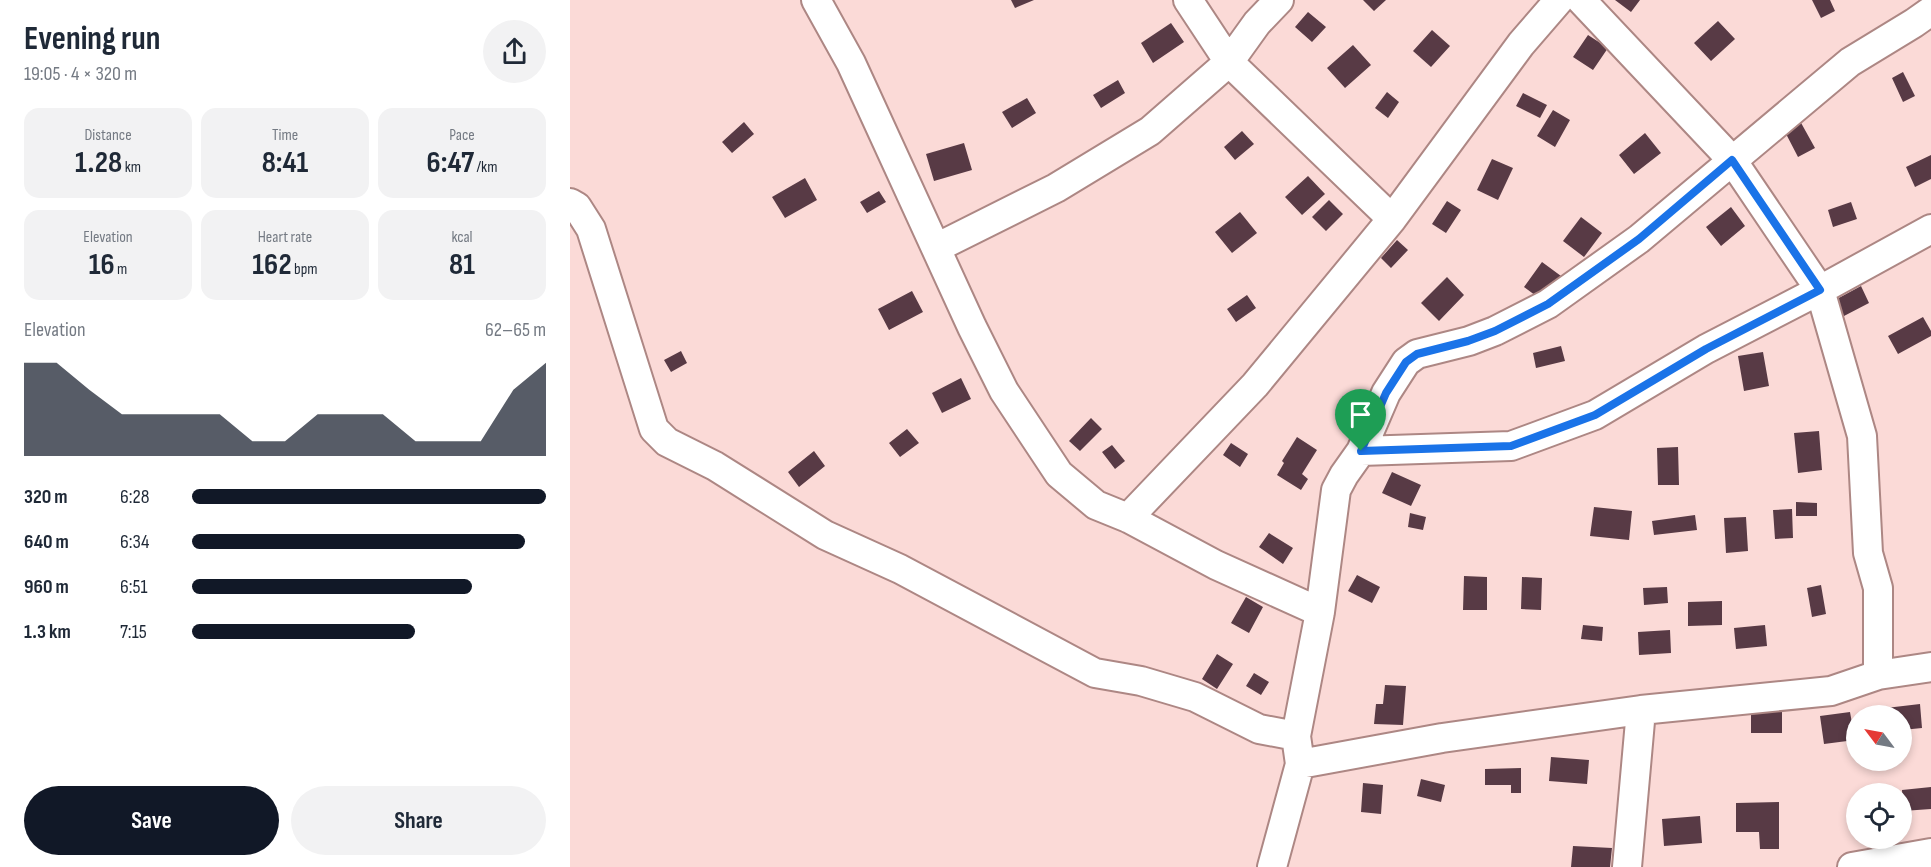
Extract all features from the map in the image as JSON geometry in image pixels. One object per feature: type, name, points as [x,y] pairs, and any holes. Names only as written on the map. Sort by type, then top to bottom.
[{"type":"street","points":[[816,0],[851,63],[972,327],[1004,391],[1059,474],[1096,505],[1128,518],[1216,565],[1320,612]]},
{"type":"street","points":[[1188,0],[1229,62],[1392,219]]},
{"type":"street","points":[[936,248],[1056,188],[1150,131],[1229,62],[1257,23],[1279,0]]},
{"type":"street","points":[[1128,518],[1255,385],[1392,219],[1521,44],[1559,0]]},
{"type":"street","points":[[1581,0],[1732,160],[1820,290],[1862,436],[1868,553],[1878,588],[1878,675]]},
{"type":"street","points":[[1272,867],[1300,764],[1296,736],[1320,612],[1336,490],[1361,451],[1386,393],[1406,362],[1417,354],[1468,341],[1495,331],[1548,304],[1639,239],[1850,62],[1931,11]]},
{"type":"street","points":[[570,202],[577,207],[591,228],[654,429],[667,442],[715,466],[825,535],[900,569],[1095,673],[1141,681],[1195,697],[1259,729],[1296,736]]},
{"type":"street","points":[[1361,451],[1511,446],[1595,415],[1706,349],[1931,229]]},
{"type":"street","points":[[1300,764],[1442,738],[1641,710],[1831,692],[1878,675],[1929,672]]},
{"type":"street","points":[[1627,867],[1641,710]]},
{"type":"street","points":[[1851,867],[1931,853]]},
{"type":"building","points":[[1011,0],[1034,0],[1015,8]]},
{"type":"building","points":[[1363,0],[1386,0],[1374,11]]},
{"type":"building","points":[[1615,0],[1640,0],[1631,12]]},
{"type":"building","points":[[1812,0],[1830,0],[1835,11],[1821,18]]},
{"type":"building","points":[[1308,12],[1326,27],[1312,42],[1295,27]]},
{"type":"building","points":[[1718,21],[1735,39],[1711,61],[1694,43]]},
{"type":"building","points":[[1171,23],[1184,42],[1153,63],[1141,43]]},
{"type":"building","points":[[1432,30],[1450,46],[1431,67],[1413,51]]},
{"type":"building","points":[[1588,35],[1608,48],[1593,70],[1573,57]]},
{"type":"building","points":[[1353,45],[1371,65],[1345,88],[1327,68]]},
{"type":"building","points":[[1903,72],[1915,96],[1903,102],[1892,78]]},
{"type":"building","points":[[1118,80],[1125,93],[1101,108],[1093,95]]},
{"type":"building","points":[[1387,92],[1399,102],[1388,118],[1375,108]]},
{"type":"building","points":[[1523,93],[1547,105],[1540,118],[1516,106]]},
{"type":"building","points":[[1027,98],[1036,113],[1012,128],[1002,112]]},
{"type":"building","points":[[1553,110],[1570,120],[1555,147],[1537,136]]},
{"type":"building","points":[[1800,121],[1815,148],[1798,157],[1784,130]]},
{"type":"building","points":[[744,122],[754,134],[732,153],[722,142]]},
{"type":"building","points":[[1242,131],[1254,144],[1235,160],[1224,147]]},
{"type":"building","points":[[1645,133],[1661,153],[1634,174],[1619,155]]},
{"type":"building","points":[[964,143],[972,170],[934,181],[926,154]]},
{"type":"building","points":[[1931,155],[1931,179],[1915,187],[1906,167]]},
{"type":"building","points":[[1492,159],[1513,168],[1498,200],[1477,190]]},
{"type":"building","points":[[1308,176],[1325,194],[1302,215],[1285,197]]},
{"type":"building","points":[[805,178],[817,200],[785,218],[772,197]]},
{"type":"building","points":[[879,191],[886,202],[867,213],[860,202]]},
{"type":"building","points":[[1329,200],[1343,214],[1326,231],[1312,217]]},
{"type":"building","points":[[1447,201],[1461,210],[1446,233],[1432,224]]},
{"type":"building","points":[[1851,202],[1857,219],[1833,227],[1828,210]]},
{"type":"building","points":[[1731,207],[1745,226],[1721,246],[1706,227]]},
{"type":"building","points":[[1240,212],[1257,233],[1232,253],[1215,232]]},
{"type":"building","points":[[1581,217],[1602,233],[1584,257],[1563,241]]},
{"type":"building","points":[[1397,240],[1408,250],[1391,268],[1381,258]]},
{"type":"building","points":[[1542,262],[1561,276],[1543,301],[1524,287]]},
{"type":"building","points":[[1447,277],[1464,295],[1439,321],[1421,303]]},
{"type":"building","points":[[1861,286],[1869,303],[1844,316],[1835,300]]},
{"type":"building","points":[[912,291],[923,312],[889,330],[878,309]]},
{"type":"building","points":[[1247,295],[1256,308],[1236,322],[1227,309]]},
{"type":"building","points":[[1923,317],[1931,331],[1931,336],[1898,354],[1888,336]]},
{"type":"building","points":[[1561,346],[1565,361],[1536,368],[1533,353]]},
{"type":"building","points":[[681,351],[687,363],[671,372],[664,360]]},
{"type":"building","points":[[1763,352],[1769,386],[1744,391],[1738,356]]},
{"type":"building","points":[[961,378],[971,399],[942,413],[932,393]]},
{"type":"building","points":[[1091,418],[1102,429],[1080,451],[1069,441]]},
{"type":"building","points":[[907,429],[919,443],[900,457],[889,443]]},
{"type":"building","points":[[1819,431],[1822,470],[1798,473],[1794,433]]},
{"type":"building","points":[[1297,437],[1317,450],[1302,474],[1308,479],[1301,490],[1277,475],[1284,463],[1282,461]]},
{"type":"building","points":[[1231,443],[1248,454],[1240,467],[1223,455]]},
{"type":"building","points":[[1112,445],[1125,461],[1115,469],[1102,452]]},
{"type":"building","points":[[1678,447],[1679,485],[1658,485],[1657,448]]},
{"type":"building","points":[[814,451],[825,466],[799,487],[788,472]]},
{"type":"building","points":[[1392,472],[1421,485],[1411,506],[1382,493]]},
{"type":"building","points":[[1796,502],[1817,503],[1817,516],[1796,516]]},
{"type":"building","points":[[1594,507],[1632,511],[1629,540],[1590,536]]},
{"type":"building","points":[[1792,509],[1793,538],[1775,539],[1773,510]]},
{"type":"building","points":[[1410,513],[1426,517],[1423,530],[1408,527]]},
{"type":"building","points":[[1695,515],[1697,530],[1654,535],[1652,521]]},
{"type":"building","points":[[1746,517],[1748,551],[1726,553],[1724,518]]},
{"type":"building","points":[[1269,533],[1293,548],[1283,564],[1259,547]]},
{"type":"building","points":[[1357,575],[1380,587],[1372,603],[1348,591]]},
{"type":"building","points":[[1464,576],[1487,577],[1487,610],[1463,610]]},
{"type":"building","points":[[1522,577],[1542,578],[1541,610],[1521,609]]},
{"type":"building","points":[[1821,585],[1826,614],[1812,617],[1807,588]]},
{"type":"building","points":[[1667,587],[1668,603],[1644,605],[1643,588]]},
{"type":"building","points":[[1246,597],[1263,607],[1249,633],[1231,623]]},
{"type":"building","points":[[1722,601],[1722,625],[1688,626],[1688,602]]},
{"type":"building","points":[[1583,625],[1603,627],[1602,641],[1581,639]]},
{"type":"building","points":[[1765,625],[1767,646],[1736,649],[1734,628]]},
{"type":"building","points":[[1670,630],[1671,653],[1639,655],[1638,632]]},
{"type":"building","points":[[1217,654],[1233,664],[1217,689],[1202,679]]},
{"type":"building","points":[[1254,673],[1269,682],[1261,695],[1246,686]]},
{"type":"building","points":[[1385,685],[1406,686],[1403,725],[1374,724],[1376,704],[1383,704]]},
{"type":"building","points":[[1920,704],[1922,728],[1912,729],[1912,705]]},
{"type":"building","points":[[1751,709],[1782,709],[1782,733],[1751,733]]},
{"type":"building","points":[[1846,713],[1846,741],[1824,744],[1820,716]]},
{"type":"building","points":[[1551,757],[1589,760],[1587,784],[1549,781]]},
{"type":"building","points":[[1521,768],[1521,793],[1511,793],[1511,785],[1485,785],[1485,769]]},
{"type":"building","points":[[1421,779],[1445,785],[1441,802],[1417,796]]},
{"type":"building","points":[[1363,783],[1383,785],[1381,814],[1361,812]]},
{"type":"building","points":[[1931,787],[1931,809],[1912,810],[1912,789]]},
{"type":"building","points":[[1779,802],[1779,849],[1760,849],[1759,832],[1736,832],[1736,803]]},
{"type":"building","points":[[1700,816],[1702,843],[1664,846],[1662,819]]},
{"type":"building","points":[[1573,846],[1612,848],[1610,867],[1571,867]]},
{"type":"route","points":[[1732,160],[1820,290],[1706,349],[1595,415],[1511,446],[1361,451],[1386,393],[1406,362],[1417,354],[1468,341],[1495,331],[1548,304],[1639,239],[1732,160]]}]
